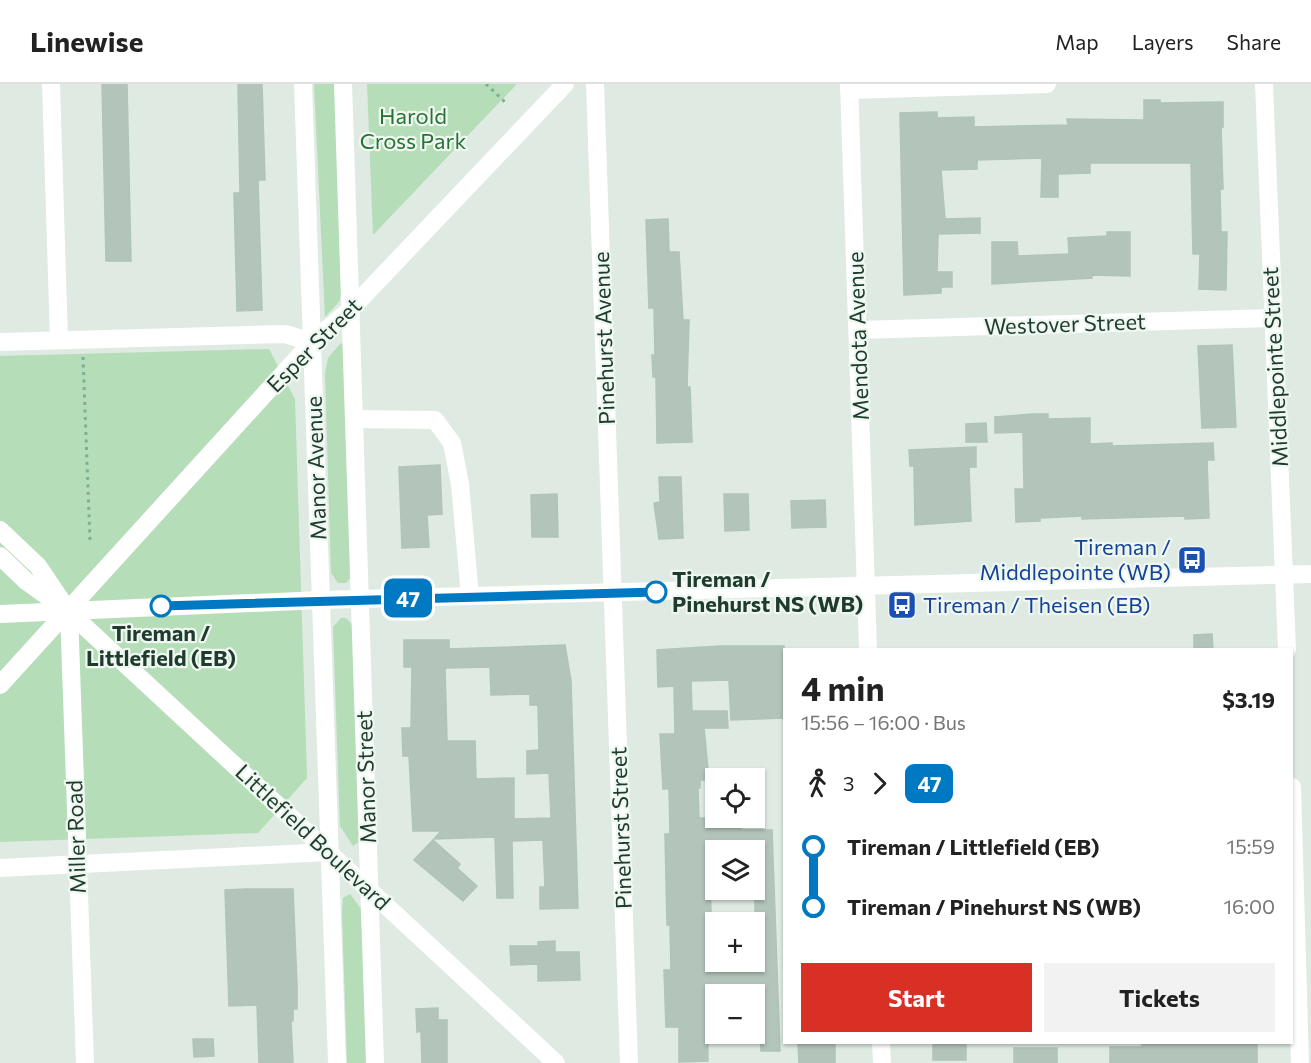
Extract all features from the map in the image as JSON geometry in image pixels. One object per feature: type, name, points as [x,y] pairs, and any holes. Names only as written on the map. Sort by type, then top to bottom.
[{"type":"street","points":[[51,84],[59,340]]},
{"type":"street","name":"Manor Avenue","points":[[303,84],[321,600]]},
{"type":"street","name":"Manor Avenue","points":[[343,84],[360,599]]},
{"type":"street","name":"Esper Street","points":[[0,685],[69,612],[312,342],[351,310],[565,84]]},
{"type":"street","name":"Pinehurst Avenue","points":[[595,84],[614,592]]},
{"type":"street","points":[[849,87],[1047,84]]},
{"type":"street","name":"Middlepointe Street","points":[[1264,84],[1287,648]]},
{"type":"street","name":"Mendota Avenue","points":[[849,87],[868,648]]},
{"type":"street","name":"Westover Street","points":[[858,330],[1272,318]]},
{"type":"street","points":[[0,342],[285,334],[312,342]]},
{"type":"street","points":[[354,419],[435,420],[452,442],[460,484],[470,597]]},
{"type":"street","points":[[0,530],[38,566],[69,612]]},
{"type":"street","points":[[0,556],[26,581],[69,612]]},
{"type":"street","points":[[0,614],[321,600],[866,588],[1311,574]]},
{"type":"street","name":"Pinehurst Street","points":[[614,592],[629,1063]]},
{"type":"street","name":"Manor Street","points":[[360,599],[375,1063]]},
{"type":"street","name":"Manor Street","points":[[321,600],[338,1063]]},
{"type":"street","name":"Littlefield Boulevard","points":[[69,612],[556,1063]]},
{"type":"street","name":"Miller Road","points":[[69,612],[85,1063]]},
{"type":"street","points":[[0,868],[329,852]]},
{"type":"street","points":[[1293,878],[1300,1063]]},
{"type":"street","points":[[881,1044],[882,1063]]},
{"type":"path","points":[[486,84],[505,102]]},
{"type":"path","points":[[82,352],[90,541]]},
{"type":"green space","points":[[314,84],[335,84],[341,294],[339,302],[325,317]]},
{"type":"green space","name":"Harold Cross Park","points":[[367,84],[517,84],[373,235]]},
{"type":"green space","points":[[341,343],[344,345],[352,576],[346,583],[338,583],[331,573],[325,373],[328,358]]},
{"type":"green space","points":[[269,349],[295,399],[307,778],[258,833],[0,842],[0,356]]},
{"type":"green space","points":[[341,618],[346,618],[353,625],[360,841],[353,846],[340,826],[333,627]]},
{"type":"green space","points":[[350,894],[361,909],[368,1063],[347,1063],[342,913],[343,898]]},
{"type":"building","points":[[102,84],[127,84],[131,261],[106,261]]},
{"type":"building","points":[[238,84],[262,84],[265,180],[258,180],[262,310],[237,311],[234,193],[240,193]]},
{"type":"building","points":[[1144,100],[1160,100],[1160,103],[1223,102],[1223,127],[1221,127],[1223,189],[1220,189],[1221,232],[1227,232],[1226,290],[1199,289],[1200,254],[1193,254],[1191,163],[1090,163],[1090,173],[1058,174],[1058,197],[1041,197],[1042,158],[977,160],[977,169],[941,170],[945,219],[980,218],[980,233],[938,234],[937,272],[952,272],[952,287],[941,287],[941,293],[904,295],[900,113],[937,112],[937,118],[974,117],[974,127],[1068,125],[1067,119],[1144,120]]},
{"type":"building","points":[[668,219],[669,252],[679,252],[683,320],[689,320],[687,387],[690,387],[692,442],[657,443],[656,377],[653,377],[652,355],[655,355],[654,308],[649,308],[646,220]]},
{"type":"building","points":[[1107,232],[1130,232],[1130,276],[1092,275],[1092,278],[992,284],[992,242],[1017,242],[1018,256],[1069,254],[1068,238],[1107,236]]},
{"type":"building","points":[[1232,345],[1236,427],[1202,428],[1198,346]]},
{"type":"building","points":[[1048,414],[1048,419],[1090,418],[1090,444],[1112,443],[1112,446],[1213,443],[1214,460],[1207,460],[1209,518],[1185,519],[1185,516],[1082,519],[1082,516],[1040,518],[1040,521],[1016,522],[1015,489],[1024,489],[1023,432],[995,433],[995,417]]},
{"type":"building","points":[[986,423],[987,442],[966,442],[966,424]]},
{"type":"building","points":[[976,447],[976,467],[969,467],[971,521],[915,525],[914,466],[910,466],[909,450]]},
{"type":"building","points":[[440,465],[442,514],[427,515],[429,547],[402,548],[399,467]]},
{"type":"building","points":[[659,477],[681,477],[683,538],[659,539],[654,503],[660,502]]},
{"type":"building","points":[[557,494],[558,537],[532,537],[531,495]]},
{"type":"building","points":[[724,494],[748,494],[749,530],[725,531]]},
{"type":"building","points":[[825,500],[826,527],[792,528],[791,501]]},
{"type":"building","points":[[1212,634],[1213,648],[1194,648],[1194,635]]},
{"type":"building","points":[[404,640],[449,640],[449,649],[565,645],[571,681],[578,908],[540,909],[540,887],[545,887],[543,840],[512,841],[513,898],[497,898],[495,837],[434,839],[441,831],[413,831],[409,756],[403,756],[402,728],[411,728],[412,667],[404,667]],"holes":[[[490,667],[491,695],[530,694],[530,705],[538,705],[539,750],[527,751],[527,774],[549,773],[551,818],[514,819],[514,778],[476,779],[475,741],[447,741],[445,668]]]},
{"type":"building","points":[[720,646],[784,646],[783,718],[731,720],[729,680],[691,681],[692,711],[727,711],[728,728],[704,728],[708,768],[705,768],[705,780],[700,780],[700,788],[698,788],[699,818],[705,818],[705,828],[772,830],[780,1051],[761,1051],[761,1044],[765,1044],[765,984],[705,984],[705,1044],[708,1044],[708,1061],[679,1062],[679,1027],[666,1027],[664,970],[671,970],[670,925],[667,925],[665,834],[670,834],[669,789],[663,789],[660,734],[675,734],[674,686],[658,687],[657,650]],"holes":[[[705,840],[765,840],[765,900],[755,900],[755,912],[765,912],[765,972],[705,972],[705,912],[711,912],[711,900],[705,900]]]},
{"type":"building","points":[[433,840],[460,864],[457,868],[477,886],[463,901],[414,860]]},
{"type":"building","points":[[293,889],[297,1009],[293,1009],[293,1021],[291,1021],[293,1063],[259,1063],[257,1005],[229,1006],[225,890]]},
{"type":"building","points":[[555,941],[555,952],[579,952],[580,980],[538,981],[538,964],[511,965],[510,946],[538,946],[538,942]]},
{"type":"building","points":[[438,1008],[438,1020],[447,1020],[447,1063],[422,1063],[421,1031],[417,1032],[416,1009]]},
{"type":"building","points":[[193,1039],[213,1039],[214,1056],[194,1057]]},
{"type":"building","points":[[798,1044],[835,1044],[835,1063],[799,1063]]},
{"type":"building","points":[[933,1044],[966,1044],[966,1060],[933,1060]]},
{"type":"building","points":[[1142,1044],[1257,1044],[1257,1063],[1110,1063],[1110,1047],[1142,1047]]},
{"type":"building","points":[[1014,1048],[1057,1048],[1057,1063],[1014,1063]]},
{"type":"bus line","name":"47","points":[[161,606],[656,592]]},
{"type":"place","name":"Tireman / Middlepointe (WB)","points":[[1192,560]]},
{"type":"place","name":"Tireman / Pinehurst NS (WB)","points":[[656,592]]},
{"type":"place","name":"Tireman / Theisen (EB)","points":[[902,605]]},
{"type":"place","name":"Tireman / Littlefield (EB)","points":[[161,606]]}]
